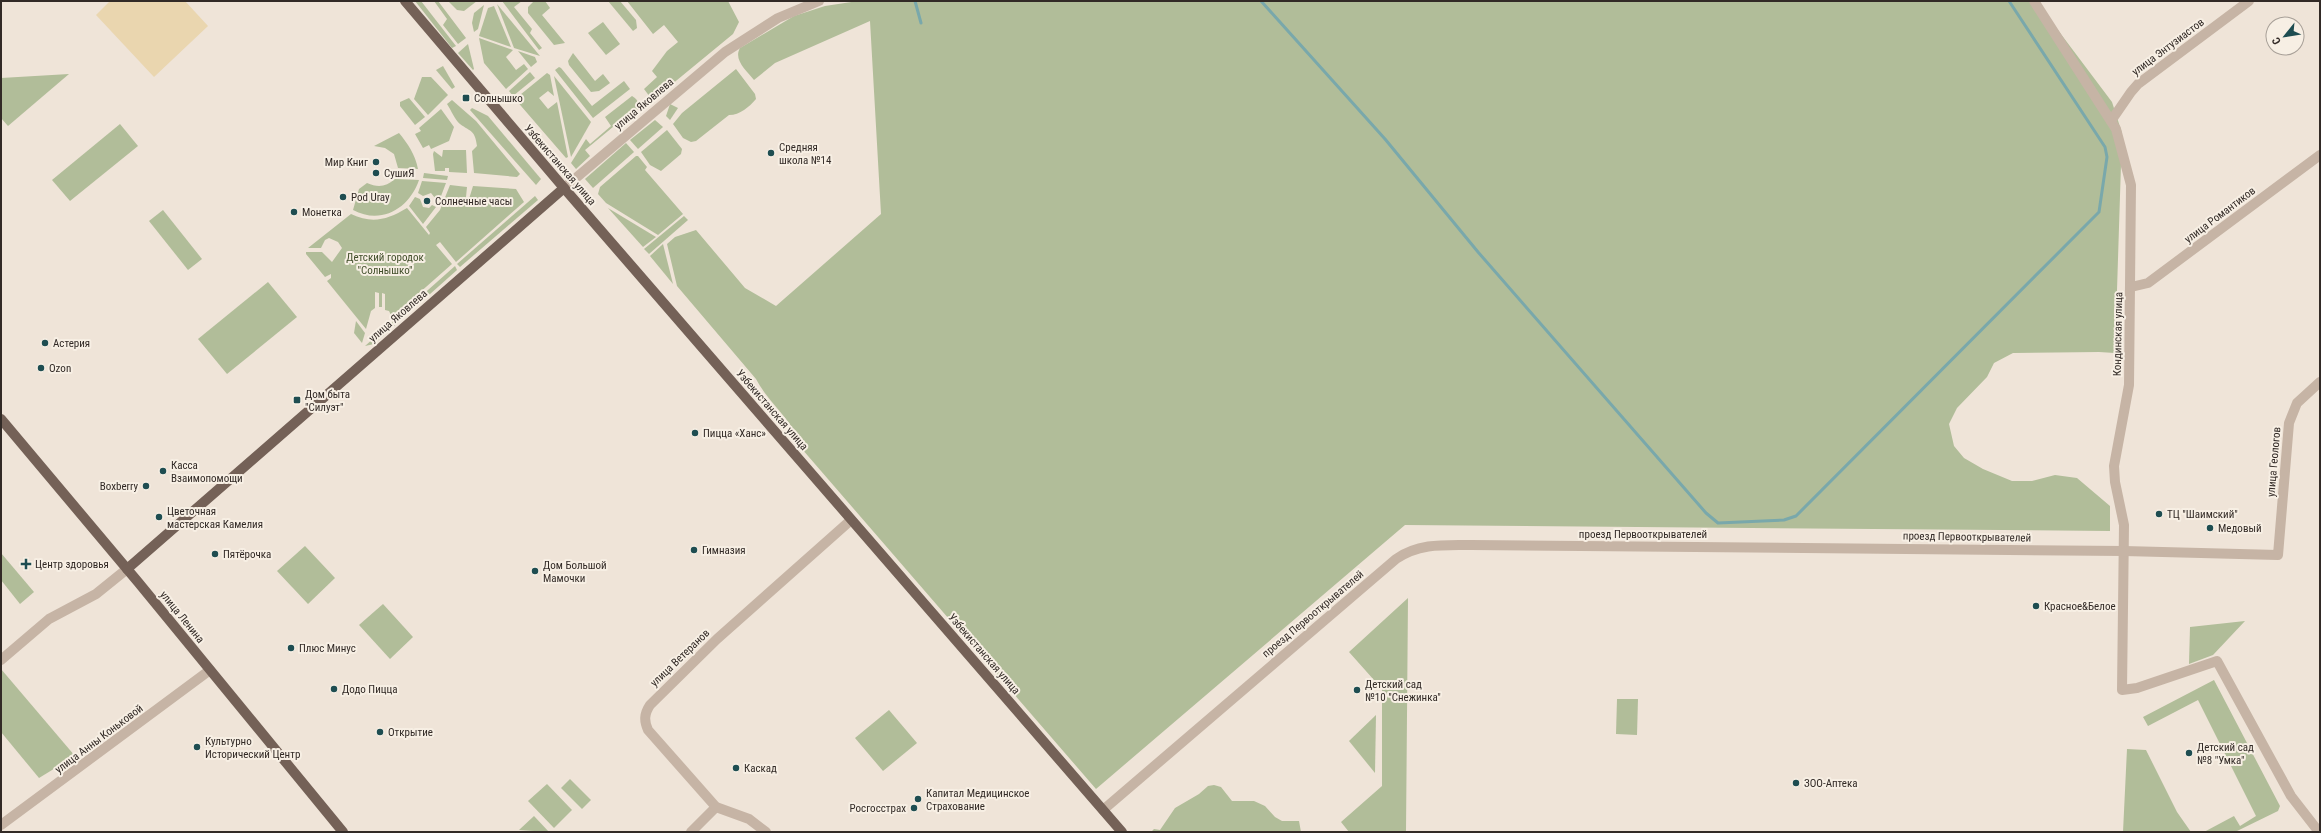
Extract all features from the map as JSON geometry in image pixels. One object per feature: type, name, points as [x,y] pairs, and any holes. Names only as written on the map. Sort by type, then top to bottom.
[{"type":"main road","name":"Узбекистанская улица","points":[[405,1],[564,188],[1122,832]]},
{"type":"main road","name":"улица Яковлева","points":[[127,569],[564,188]]},
{"type":"main road","name":"улица Ленина","points":[[1,419],[127,569],[342,832]]},
{"type":"street","name":"улица Яковлева","points":[[564,188],[725,52],[778,18],[820,1]]},
{"type":"street","name":"Кондинская улица","points":[[2034,1],[2074,66],[2111,121],[2120,140],[2131,185],[2129,385],[2114,466],[2115,482],[2124,525],[2122,690],[2137,688],[2218,660],[2286,787],[2319,832]]},
{"type":"street","name":"улица Энтузиастов","points":[[2111,121],[2138,84],[2249,1]]},
{"type":"street","name":"улица Романтиков","points":[[2131,287],[2148,283],[2320,155]]},
{"type":"street","name":"улица Геологов","points":[[2278,555],[2290,423],[2297,403],[2320,382]]},
{"type":"street","name":"улица Ветеранов","points":[[716,807],[648,730],[644,722],[646,710],[717,639],[851,520]]},
{"type":"street","name":"проезд Первооткрывателей","points":[[1103,810],[1390,564],[1416,548],[1436,545],[1471,545],[2124,551],[2278,555]]},
{"type":"street","name":"улица Яковлева","points":[[1,660],[49,619],[96,594],[127,569]]},
{"type":"street","name":"улица Анны Коньковой","points":[[1,825],[210,670]]},
{"type":"street","points":[[691,832],[716,807],[749,819],[766,832]]},
{"type":"green space","points":[[415,1],[421,1],[456,46],[452,48]]},
{"type":"green space","points":[[434,1],[438,1],[466,38],[458,44],[443,25],[447,19]]},
{"type":"green space","points":[[448,1],[477,1],[464,11],[457,10]]},
{"type":"green space","points":[[502,1],[522,1],[514,7],[532,29],[530,33],[542,48],[539,50]]},
{"type":"green space","points":[[534,1],[545,1],[550,8],[542,15],[565,43],[554,45],[528,13],[528,7]]},
{"type":"green space","points":[[608,1],[620,1],[636,20],[637,28],[633,31]]},
{"type":"green space","points":[[627,1],[728,1],[739,22],[733,34],[671,85],[663,85],[650,97],[644,89],[657,77],[652,71],[667,51],[678,42],[664,25],[653,34]]},
{"type":"green space","points":[[858,1],[2036,1],[2112,102],[2122,133],[2115,353],[2013,353],[1994,363],[1987,377],[1957,408],[1949,424],[1954,446],[1964,458],[1983,469],[2012,481],[2032,481],[2055,475],[2077,478],[2110,506],[2110,531],[1405,525],[1096,789],[802,449],[794,430],[761,388],[756,379],[677,286],[667,244],[675,237],[696,230],[745,288],[776,306],[881,214],[870,21],[775,63],[754,80],[742,65],[738,57],[740,48],[794,16],[825,6]]},
{"type":"green space","points":[[497,4],[540,56],[514,48]]},
{"type":"green space","points":[[484,5],[478,29],[474,32],[472,23],[474,13]]},
{"type":"green space","points":[[494,6],[511,47],[479,36],[488,8]]},
{"type":"green space","points":[[603,22],[620,44],[606,55],[588,33]]},
{"type":"green space","points":[[479,38],[513,50],[506,57],[516,70],[524,64],[528,69],[506,89],[484,63]]},
{"type":"green space","points":[[468,44],[474,69],[473,70],[458,53]]},
{"type":"green space","points":[[518,51],[535,57],[537,62],[531,67]]},
{"type":"green space","points":[[573,53],[595,81],[603,74],[610,83],[599,91],[591,92],[569,65],[568,61]]},
{"type":"green space","points":[[443,66],[455,87],[452,89],[436,70]]},
{"type":"green space","points":[[559,67],[592,106],[624,81],[630,89],[593,118],[555,70]]},
{"type":"green space","points":[[736,69],[755,94],[756,99],[744,110],[737,114],[729,115],[696,141],[691,142],[683,138],[673,124],[682,113]]},
{"type":"green space","points":[[530,72],[535,78],[513,96],[509,91]]},
{"type":"green space","points":[[547,73],[550,75],[554,96],[548,91],[539,98],[548,109],[557,102],[568,157],[566,158],[515,99]]},
{"type":"green space","points":[[69,74],[8,126],[1,118],[1,78]]},
{"type":"green space","points":[[554,76],[591,122],[571,157]]},
{"type":"green space","points":[[422,77],[431,77],[448,95],[428,115],[414,99]]},
{"type":"green space","points":[[632,96],[638,102],[636,114],[619,122],[585,150],[590,156],[576,169],[571,163],[586,139],[590,144],[611,126],[605,117]]},
{"type":"green space","points":[[409,98],[425,117],[415,125],[400,106],[400,102]]},
{"type":"green space","points":[[452,100],[476,121],[520,174],[517,177],[474,173],[472,151],[477,146],[475,137],[472,132],[458,122],[447,104]]},
{"type":"green space","points":[[670,104],[678,108],[670,120],[666,116]]},
{"type":"green space","points":[[472,108],[488,116],[541,179],[536,185],[470,110]]},
{"type":"green space","points":[[441,109],[454,127],[449,141],[431,149],[429,145],[423,148],[415,134],[421,131],[419,128]]},
{"type":"green space","points":[[655,120],[663,127],[638,149],[630,140]]},
{"type":"green space","points":[[120,124],[138,146],[70,201],[52,180]]},
{"type":"green space","points":[[667,130],[682,149],[681,154],[661,171],[650,165],[641,152]]},
{"type":"green space","points":[[399,133],[411,150],[418,169],[398,168],[394,154],[385,148],[374,146]]},
{"type":"green space","points":[[626,143],[634,152],[593,188],[585,179]]},
{"type":"green space","points":[[443,150],[466,150],[467,173],[449,172],[449,168],[445,168],[445,171],[435,171],[434,151],[442,157]]},
{"type":"green space","points":[[636,156],[638,156],[647,167],[645,170],[683,214],[658,235],[606,203],[598,194],[600,187]]},
{"type":"green space","points":[[424,173],[448,176],[447,180],[423,178]]},
{"type":"green space","points":[[395,179],[419,180],[408,199],[393,212],[374,216],[353,210],[359,189],[367,183],[375,186],[382,186]]},
{"type":"green space","points":[[422,181],[446,183],[438,204],[435,202],[435,198],[431,193],[423,196],[418,193]]},
{"type":"green space","name":"Детский городок \"Солнышко\"","points":[[450,185],[467,187],[466,197],[469,199],[473,186],[516,189],[524,202],[456,262],[440,242],[436,245],[452,264],[392,317],[389,311],[385,310],[385,294],[382,293],[382,307],[379,307],[379,293],[375,292],[375,308],[371,311],[366,329],[327,281],[331,278],[331,274],[325,277],[306,254],[306,252],[322,252],[332,262],[342,248],[338,242],[329,238],[325,240],[321,248],[308,248],[351,214],[373,220],[386,218],[407,208],[429,235],[430,233],[426,227],[440,210]]},
{"type":"green space","points":[[535,196],[538,200],[460,267],[457,264]]},
{"type":"green space","points":[[415,197],[420,199],[423,207],[429,208],[432,205],[436,207],[423,224],[409,206]]},
{"type":"green space","points":[[608,208],[656,237],[643,247]]},
{"type":"green space","points":[[163,210],[202,259],[188,270],[149,221]]},
{"type":"green space","points":[[684,216],[688,220],[649,254],[644,249]]},
{"type":"green space","points":[[663,244],[673,284],[650,256]]},
{"type":"green space","points":[[455,266],[457,270],[374,344],[365,346]]},
{"type":"green space","points":[[268,282],[297,317],[227,374],[198,339]]},
{"type":"green space","points":[[356,321],[365,333],[362,343],[354,333]]},
{"type":"green space","points":[[305,546],[335,578],[308,604],[277,571]]},
{"type":"green space","points":[[1,553],[34,592],[20,604],[1,580]]},
{"type":"green space","points":[[1408,598],[1406,832],[1349,832],[1341,822],[1382,786],[1382,689],[1349,652]]},
{"type":"green space","points":[[383,604],[413,637],[390,659],[359,625]]},
{"type":"green space","points":[[2245,621],[2213,655],[2189,664],[2190,627]]},
{"type":"green space","points":[[1,669],[75,756],[39,778],[1,732]]},
{"type":"green space","points":[[2214,680],[2280,806],[2278,811],[2235,832],[2204,832],[2234,816],[2240,826],[2256,816],[2198,700],[2148,726],[2143,717]]},
{"type":"green space","points":[[1617,699],[1638,699],[1637,735],[1616,734]]},
{"type":"green space","points":[[889,710],[917,743],[883,771],[855,738]]},
{"type":"green space","points":[[1376,715],[1375,773],[1349,741]]},
{"type":"green space","points":[[2127,749],[2146,750],[2177,812],[2191,832],[2123,832]]},
{"type":"green space","points":[[570,779],[591,800],[582,809],[561,788]]},
{"type":"green space","points":[[547,784],[572,810],[554,828],[528,801]]},
{"type":"green space","points":[[1214,785],[1221,787],[1232,801],[1254,801],[1265,806],[1275,817],[1282,821],[1299,821],[1301,832],[1151,832],[1154,829],[1160,830],[1175,808],[1199,794],[1208,786]]},
{"type":"green space","points":[[534,816],[549,832],[519,830]]},
{"type":"sand","points":[[110,1],[185,1],[208,26],[154,77],[96,15]]},
{"type":"waterway","points":[[915,1],[921,23]]},
{"type":"waterway","points":[[1261,1],[1385,139],[1478,252],[1706,513],[1718,523],[1784,520],[1796,516],[2099,212],[2107,157],[2105,147],[2009,1]]},
{"type":"place","name":"Солнышко","points":[[466,98]]},
{"type":"place","name":"Средняя школа №14","points":[[771,153]]},
{"type":"place","name":"Мир Книг","points":[[376,162]]},
{"type":"place","name":"СушиЯ","points":[[376,173]]},
{"type":"place","name":"Pod Uray","points":[[343,197]]},
{"type":"place","name":"Солнечные часы","points":[[427,201]]},
{"type":"place","name":"Монетка","points":[[294,212]]},
{"type":"place","name":"Астерия","points":[[45,343]]},
{"type":"place","name":"Ozon","points":[[41,368]]},
{"type":"place","name":"Дом быта \"Силуэт\"","points":[[297,400]]},
{"type":"place","name":"Пицца «Ханс»","points":[[695,433]]},
{"type":"place","name":"Касса Взаимопомощи","points":[[163,471]]},
{"type":"place","name":"Boxberry","points":[[146,486]]},
{"type":"place","name":"ТЦ \"Шаимский\"","points":[[2159,514]]},
{"type":"place","name":"Цветочная мастерская Камелия","points":[[159,517]]},
{"type":"place","name":"Медовый","points":[[2210,528]]},
{"type":"place","name":"Гимназия","points":[[694,550]]},
{"type":"place","name":"Пятёрочка","points":[[215,554]]},
{"type":"place","name":"Центр здоровья","points":[[26,564]]},
{"type":"place","name":"Дом Большой Мамочки","points":[[535,571]]},
{"type":"place","name":"Красное&Белое","points":[[2036,606]]},
{"type":"place","name":"Плюс Минус","points":[[291,648]]},
{"type":"place","name":"Додо Пицца","points":[[334,689]]},
{"type":"place","name":"Детский сад №10 \"Снежинка\"","points":[[1357,690]]},
{"type":"place","name":"Открытие","points":[[380,732]]},
{"type":"place","name":"Культурно Исторический Центр","points":[[197,747]]},
{"type":"place","name":"Детский сад №8 \"Умка\"","points":[[2189,753]]},
{"type":"place","name":"Каскад","points":[[736,768]]},
{"type":"place","name":"ЗОО-Аптека","points":[[1796,783]]},
{"type":"place","name":"Капитал Медицинское Страхование","points":[[918,799]]},
{"type":"place","name":"Росгосстрах","points":[[914,808]]}]
